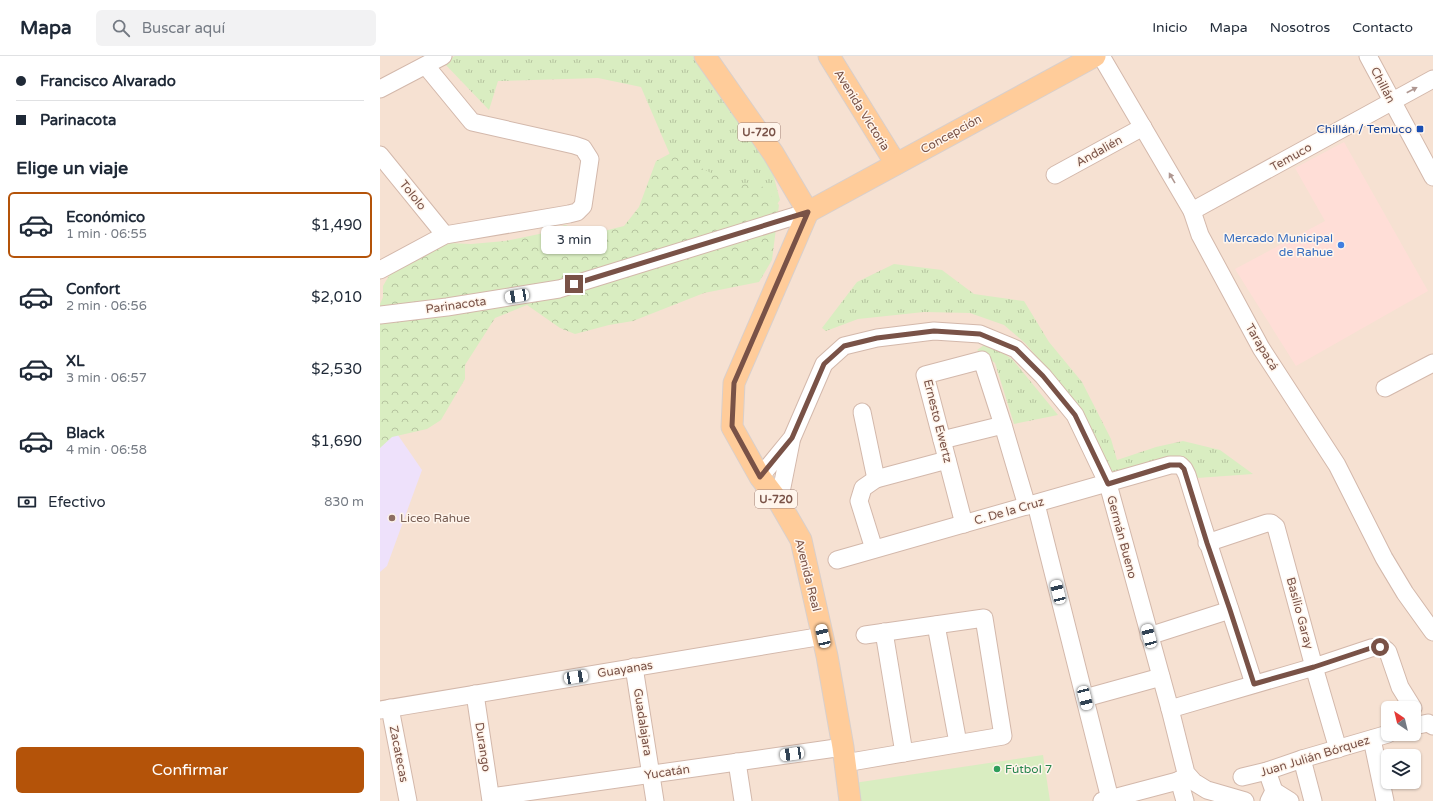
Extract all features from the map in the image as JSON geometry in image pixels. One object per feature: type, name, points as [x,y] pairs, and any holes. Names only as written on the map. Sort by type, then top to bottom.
[{"type":"main road","name":"U-720","points":[[705,56],[773,154],[808,212]]},
{"type":"main road","name":"Avenida Victoria","points":[[829,56],[896,164]]},
{"type":"main road","name":"Concepción","points":[[808,212],[1095,56]]},
{"type":"main road","name":"Avenida Real","points":[[808,212],[734,383],[732,426],[760,477],[779,502],[801,540],[823,636],[844,755],[850,801]]},
{"type":"street","points":[[380,89],[443,56]]},
{"type":"street","name":"Tarapacá","points":[[1101,56],[1192,211],[1200,235],[1261,348],[1337,465],[1384,558],[1405,593],[1433,632]]},
{"type":"street","name":"Chillán","points":[[1368,56],[1433,177]]},
{"type":"street","points":[[380,270],[445,236],[569,214],[577,212],[583,206],[590,159],[583,148],[472,122],[426,66]]},
{"type":"street","name":"Temuco","points":[[1192,211],[1433,79]]},
{"type":"street","name":"Andalién","points":[[1055,175],[1143,127]]},
{"type":"street","name":"Tololo","points":[[380,155],[445,236]]},
{"type":"street","name":"Parinacota","points":[[380,315],[559,289],[808,212]]},
{"type":"street","name":"Germán Bueno","points":[[779,502],[792,438],[824,364],[844,346],[877,338],[934,331],[980,334],[1016,349],[1043,376],[1075,415],[1108,484],[1170,709],[1186,773],[1184,779],[1185,801]]},
{"type":"street","name":"Ernesto Ewertz","points":[[964,524],[925,375],[982,360],[1003,425]]},
{"type":"street","points":[[1385,388],[1433,363]]},
{"type":"street","points":[[862,412],[876,479]]},
{"type":"street","points":[[942,440],[1003,425],[1032,505],[1085,698],[1106,800],[1184,779],[1194,782],[1207,790],[1245,801]]},
{"type":"street","name":"Germán Bueno","points":[[760,477],[792,438]]},
{"type":"street","points":[[874,549],[859,501],[863,488],[876,479],[947,460]]},
{"type":"street","name":"C. De la Cruz","points":[[837,560],[1108,484],[1170,465],[1180,465],[1187,475],[1207,543]]},
{"type":"street","name":"Basilio Garay","points":[[1207,543],[1267,523],[1274,524],[1278,530],[1314,667],[1338,748]]},
{"type":"street","points":[[1207,543],[1254,684]]},
{"type":"street","points":[[1149,636],[1230,610]]},
{"type":"street","name":"Yucatán","points":[[491,799],[737,762],[844,755],[904,753],[1003,736],[984,618],[936,625]]},
{"type":"street","points":[[865,635],[936,625],[958,743]]},
{"type":"street","points":[[884,632],[904,753]]},
{"type":"street","name":"Guayanas","points":[[385,709],[823,636]]},
{"type":"street","points":[[1170,709],[1314,667],[1371,648],[1380,647],[1385,649],[1389,656],[1400,687],[1409,701]]},
{"type":"street","name":"Guadalajara","points":[[634,667],[655,801]]},
{"type":"street","points":[[1085,698],[1161,677]]},
{"type":"street","name":"Durango","points":[[475,694],[491,799]]},
{"type":"street","name":"Zacatecas","points":[[385,709],[405,801]]},
{"type":"street","name":"Juan Julián Bórquez","points":[[1242,777],[1267,771],[1338,748],[1381,736]]},
{"type":"street","points":[[1372,739],[1385,801]]},
{"type":"street","points":[[1302,759],[1313,801]]},
{"type":"street","points":[[737,762],[742,801]]},
{"type":"street","points":[[1267,771],[1271,796],[1290,801]]},
{"type":"shaded area","points":[[380,56],[1433,56],[1433,801],[380,801]]},
{"type":"shaded area","name":"Mercado Municipal de Rahue","points":[[1344,142],[1428,291],[1296,366],[1235,269],[1325,221],[1295,168]]},
{"type":"shaded area","name":"Liceo Rahue","points":[[391,425],[422,470],[387,566],[380,572],[380,432]]},
{"type":"green space","points":[[455,56],[693,56],[768,155],[780,200],[775,207],[674,164],[641,87],[598,78],[498,81],[489,110],[443,62]]},
{"type":"green space","points":[[671,153],[731,183],[759,183],[779,205],[772,260],[759,282],[704,293],[633,321],[609,325],[575,334],[560,328],[527,305],[495,318],[465,365],[465,379],[441,420],[427,429],[392,437],[380,448],[380,304],[383,297],[383,286],[394,267],[450,243],[471,244],[505,241],[544,233],[565,225],[592,234],[624,226],[639,207],[656,161]]},
{"type":"green space","points":[[894,264],[942,270],[974,294],[1024,301],[1049,342],[1082,382],[1111,439],[1117,460],[1156,447],[1183,441],[1220,450],[1253,474],[1197,478],[1185,457],[1120,473],[1110,478],[1067,392],[1025,343],[1004,325],[970,313],[924,312],[858,319],[826,331],[822,328],[857,282]]},
{"type":"green space","points":[[987,343],[1012,359],[1058,415],[1014,424],[995,363],[977,350]]},
{"type":"green space","name":"Fútbol 7","points":[[1043,755],[1050,801],[856,801],[854,783]]},
{"type":"place","name":"Chillán / Temuco","points":[[1420,129]]},
{"type":"place","name":"Mercado Municipal de Rahue","points":[[1341,245]]},
{"type":"place","name":"Liceo Rahue","points":[[392,518]]},
{"type":"place","name":"Fútbol 7","points":[[997,769]]},
{"type":"route","points":[[574,284],[808,212],[734,383],[732,426],[760,477],[792,438],[824,364],[844,346],[877,338],[934,331],[980,334],[1016,349],[1043,376],[1075,415],[1108,484],[1170,465],[1180,465],[1184,469],[1254,684],[1314,667],[1371,648],[1380,647]]}]
